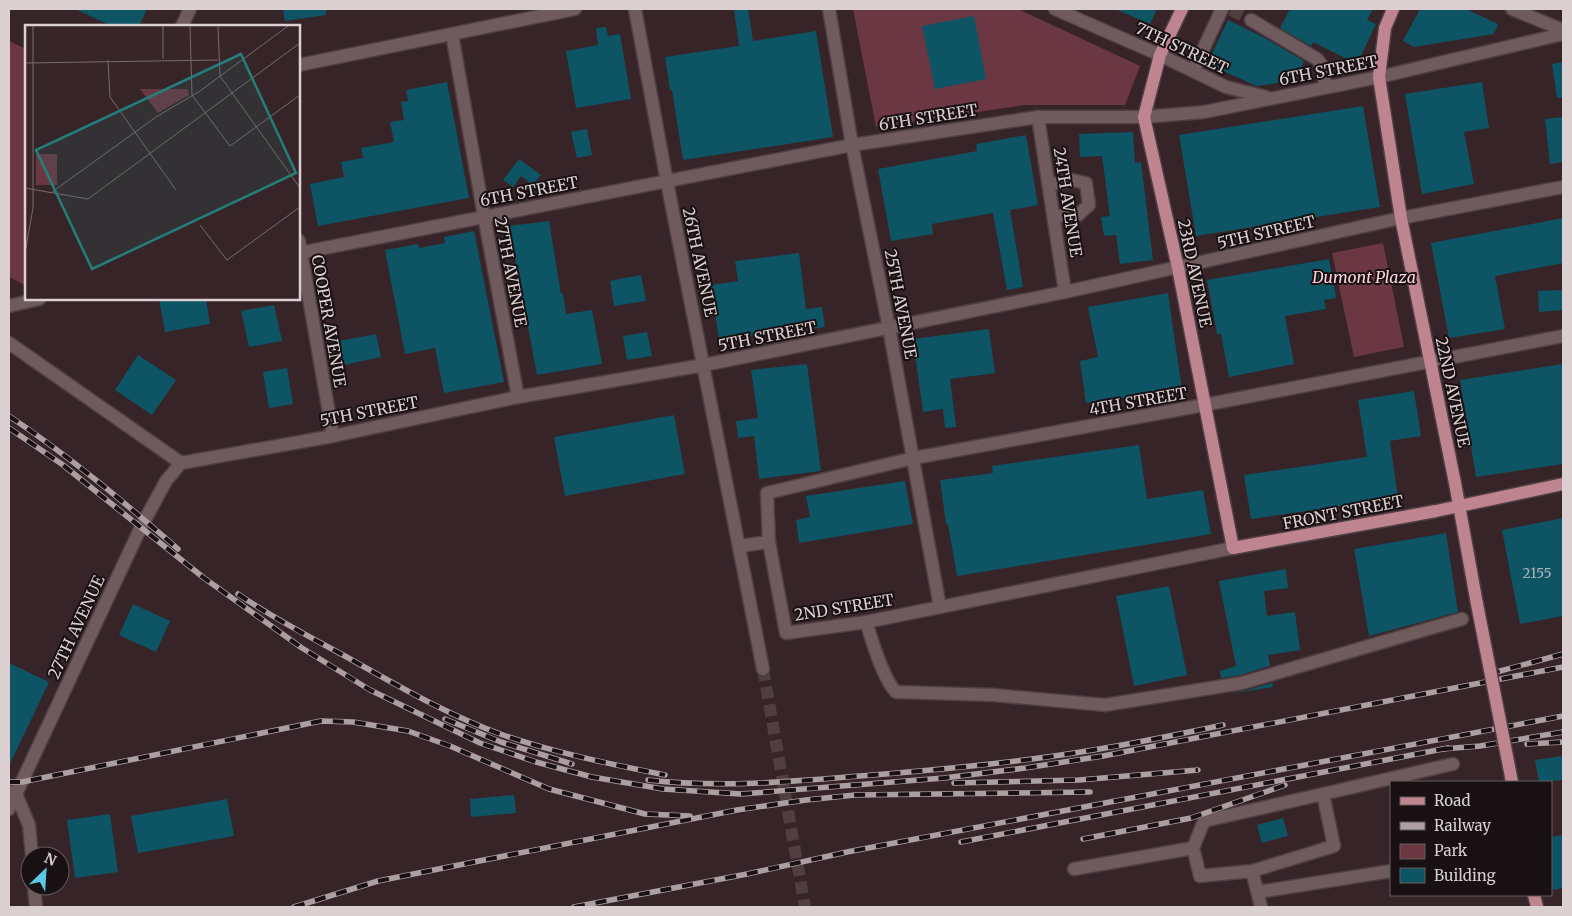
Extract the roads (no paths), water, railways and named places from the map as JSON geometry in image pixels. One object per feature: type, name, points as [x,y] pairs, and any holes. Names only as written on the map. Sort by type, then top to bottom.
[{"type":"main road","name":"23RD AVENUE","points":[[1182,9],[1160,55],[1144,118],[1178,268],[1233,548]]},
{"type":"main road","name":"22ND AVENUE","points":[[1393,9],[1385,28],[1379,77],[1401,218],[1460,505],[1476,604],[1512,781]]},
{"type":"main road","points":[[1460,505],[1563,484]]},
{"type":"main road","name":"FRONT STREET","points":[[1233,548],[1460,505]]},
{"type":"street","points":[[182,25],[190,9]]},
{"type":"street","points":[[300,65],[575,9]]},
{"type":"street","name":"26TH AVENUE","points":[[634,9],[666,182],[763,668]]},
{"type":"street","name":"25TH AVENUE","points":[[829,9],[852,145],[914,458],[940,607]]},
{"type":"street","name":"7TH STREET","points":[[1055,9],[1160,55],[1226,87],[1270,98]]},
{"type":"street","points":[[1194,71],[1228,9]]},
{"type":"street","points":[[1512,9],[1563,30]]},
{"type":"street","points":[[1251,20],[1317,59],[1321,64],[1326,87]]},
{"type":"street","name":"27TH AVENUE","points":[[452,34],[518,397]]},
{"type":"street","name":"6TH STREET","points":[[300,249],[666,182],[852,145],[1038,117],[1144,118],[1204,112],[1379,77],[1563,34]]},
{"type":"street","name":"24TH AVENUE","points":[[1038,117],[1066,292]]},
{"type":"street","points":[[1048,185],[1072,180],[1086,183],[1089,205],[1078,215],[1054,216]]},
{"type":"street","name":"5TH STREET","points":[[181,463],[333,436],[518,397],[704,365],[1066,292],[1401,218],[1563,187]]},
{"type":"street","name":"COOPER AVENUE","points":[[300,249],[333,436]]},
{"type":"street","points":[[9,306],[35,300]]},
{"type":"street","name":"4TH STREET","points":[[769,542],[767,493],[914,458],[1563,336]]},
{"type":"street","points":[[9,343],[181,463]]},
{"type":"street","name":"27TH AVENUE","points":[[9,809],[12,793],[141,527],[166,481],[181,463]]},
{"type":"street","points":[[739,546],[769,542]]},
{"type":"street","name":"2ND STREET","points":[[769,542],[786,633],[866,622],[1233,548]]},
{"type":"street","points":[[866,622],[882,666],[896,692],[994,695],[1105,705],[1242,683],[1462,618]]},
{"type":"street","points":[[1323,794],[1334,846],[1252,871],[1200,876],[1193,848],[1204,820],[1453,764]]},
{"type":"street","points":[[12,793],[29,825],[31,846]]},
{"type":"street","points":[[1074,869],[1193,848]]},
{"type":"street","points":[[1252,871],[1261,907]]},
{"type":"street","points":[[1258,892],[1390,871]]},
{"type":"tunnel","points":[[1231,10],[1251,20]]},
{"type":"tunnel","points":[[763,669],[805,907]]},
{"type":"railway","points":[[9,416],[96,480],[178,549]]},
{"type":"railway","points":[[9,428],[63,465],[204,578],[302,648],[370,690],[480,743],[536,762],[592,777],[663,789],[741,794],[944,778],[1025,768],[1103,756],[1563,667]]},
{"type":"railway","points":[[238,594],[263,611],[402,688],[441,709],[482,727],[563,753],[665,775]]},
{"type":"railway","points":[[1489,674],[1563,654]]},
{"type":"railway","points":[[574,907],[747,874],[847,852],[1563,716]]},
{"type":"railway","points":[[445,719],[501,742],[572,764]]},
{"type":"railway","points":[[9,782],[22,782],[321,721],[353,722],[408,731],[450,746],[549,789],[645,814],[690,816]]},
{"type":"railway","points":[[648,780],[728,784],[947,769],[1064,755],[1223,725]]},
{"type":"railway","points":[[1442,749],[1480,746],[1563,732]]},
{"type":"railway","points":[[1527,744],[1563,742]]},
{"type":"railway","points":[[961,842],[1448,748]]},
{"type":"railway","points":[[954,783],[1079,780],[1198,770]]},
{"type":"railway","points":[[1083,839],[1191,818],[1285,785]]},
{"type":"railway","points":[[294,907],[378,881],[737,810],[806,800],[855,795],[1090,792]]},
{"type":"park label","name":"Dumont Plaza","points":[[1364,277]]}]
